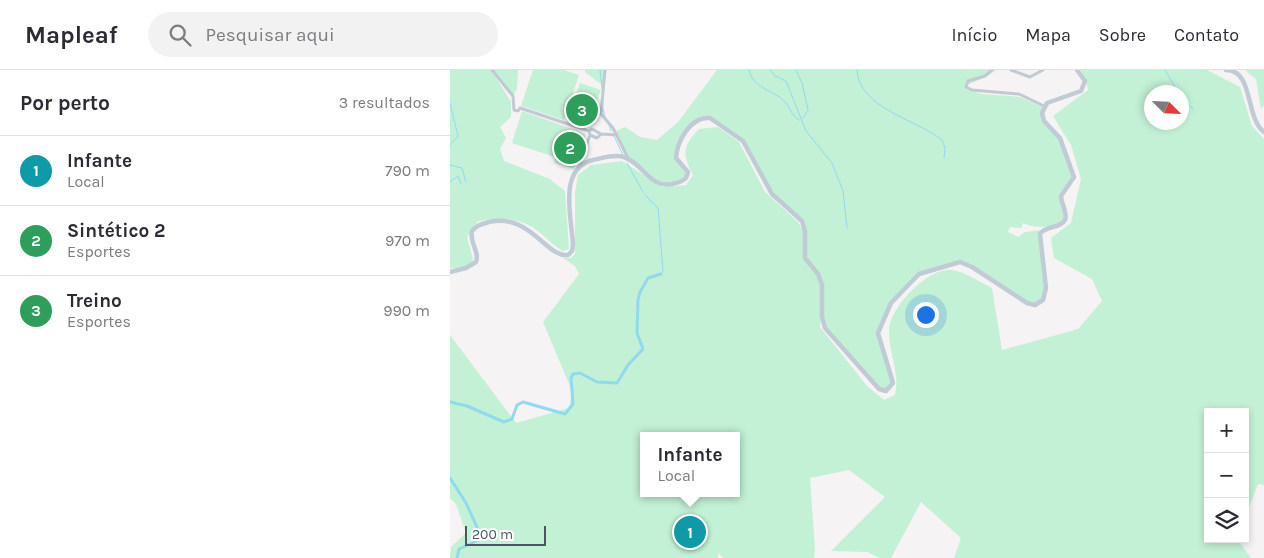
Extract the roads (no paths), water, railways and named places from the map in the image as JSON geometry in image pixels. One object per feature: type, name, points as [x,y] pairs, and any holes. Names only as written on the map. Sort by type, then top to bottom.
[{"type":"main road","points":[[450,272],[466,268],[476,262],[478,256],[471,240],[472,231],[477,226],[493,221],[516,223],[531,230],[559,254],[566,256],[570,253],[573,245],[569,185],[578,167],[586,162],[618,156],[628,159],[658,184],[668,185],[682,182],[688,172],[676,158],[679,143],[685,132],[700,120],[710,118],[738,136],[747,147],[772,194],[802,221],[805,231],[805,258],[818,274],[822,285],[822,317],[825,328],[879,389],[886,391],[893,383],[878,337],[878,329],[895,298],[918,274],[960,262],[972,267],[1027,303],[1035,305],[1043,300],[1046,288],[1040,234],[1044,229],[1058,226],[1064,221],[1066,215],[1061,196],[1074,178],[1060,138],[1043,117],[1044,106],[1052,101],[1081,91],[1085,81],[1077,70]]},
{"type":"main road","points":[[1226,70],[1235,71],[1240,76],[1247,91],[1254,120],[1264,132]]},
{"type":"street","points":[[492,70],[513,96],[515,105],[519,105],[520,108],[588,131],[592,129],[601,134],[617,135]]},
{"type":"street","points":[[605,70],[601,114],[617,135],[628,159]]},
{"type":"street","points":[[992,70],[985,76],[968,81],[966,87],[972,90],[1019,94],[1044,106]]},
{"type":"street","points":[[1011,70],[1030,77],[1043,70]]},
{"type":"street","points":[[588,131],[590,135],[599,138],[601,134]]},
{"type":"street","points":[[578,167],[590,135]]},
{"type":"waterway","points":[[600,70],[602,88]]},
{"type":"waterway","points":[[749,70],[754,81],[784,101],[799,120]]},
{"type":"waterway","points":[[770,70],[775,76],[786,81],[806,131],[832,163],[843,191],[847,228]]},
{"type":"waterway","points":[[796,70],[802,83],[808,110],[803,118]]},
{"type":"waterway","points":[[857,70],[860,83],[867,94],[878,104],[942,140],[945,148],[944,158]]},
{"type":"waterway","points":[[1165,70],[1174,85]]},
{"type":"waterway","points":[[450,103],[458,136],[450,145]]},
{"type":"waterway","points":[[1189,105],[1193,109]]},
{"type":"waterway","points":[[603,109],[605,117]]},
{"type":"waterway","points":[[609,125],[611,131]]},
{"type":"waterway","points":[[614,136],[623,155]]},
{"type":"waterway","points":[[627,163],[643,192]]},
{"type":"waterway","points":[[450,165],[462,168],[466,182]]},
{"type":"waterway","points":[[450,182],[458,176],[461,184]]},
{"type":"waterway","points":[[645,195],[658,208],[663,272]]},
{"type":"waterway","points":[[450,402],[467,406],[504,422],[512,419],[517,405],[523,402],[565,414],[573,404],[571,378],[573,374],[580,373],[597,382],[617,383],[628,365],[643,349],[637,333],[640,292],[648,278],[661,274]]},
{"type":"waterway","points":[[450,478],[466,503],[481,536],[481,539],[459,549],[457,558]]},
{"type":"place","name":"Treino","points":[[582,110]]},
{"type":"place","name":"Sintético 2","points":[[570,148]]},
{"type":"place","name":"Infante","points":[[690,532]]}]
